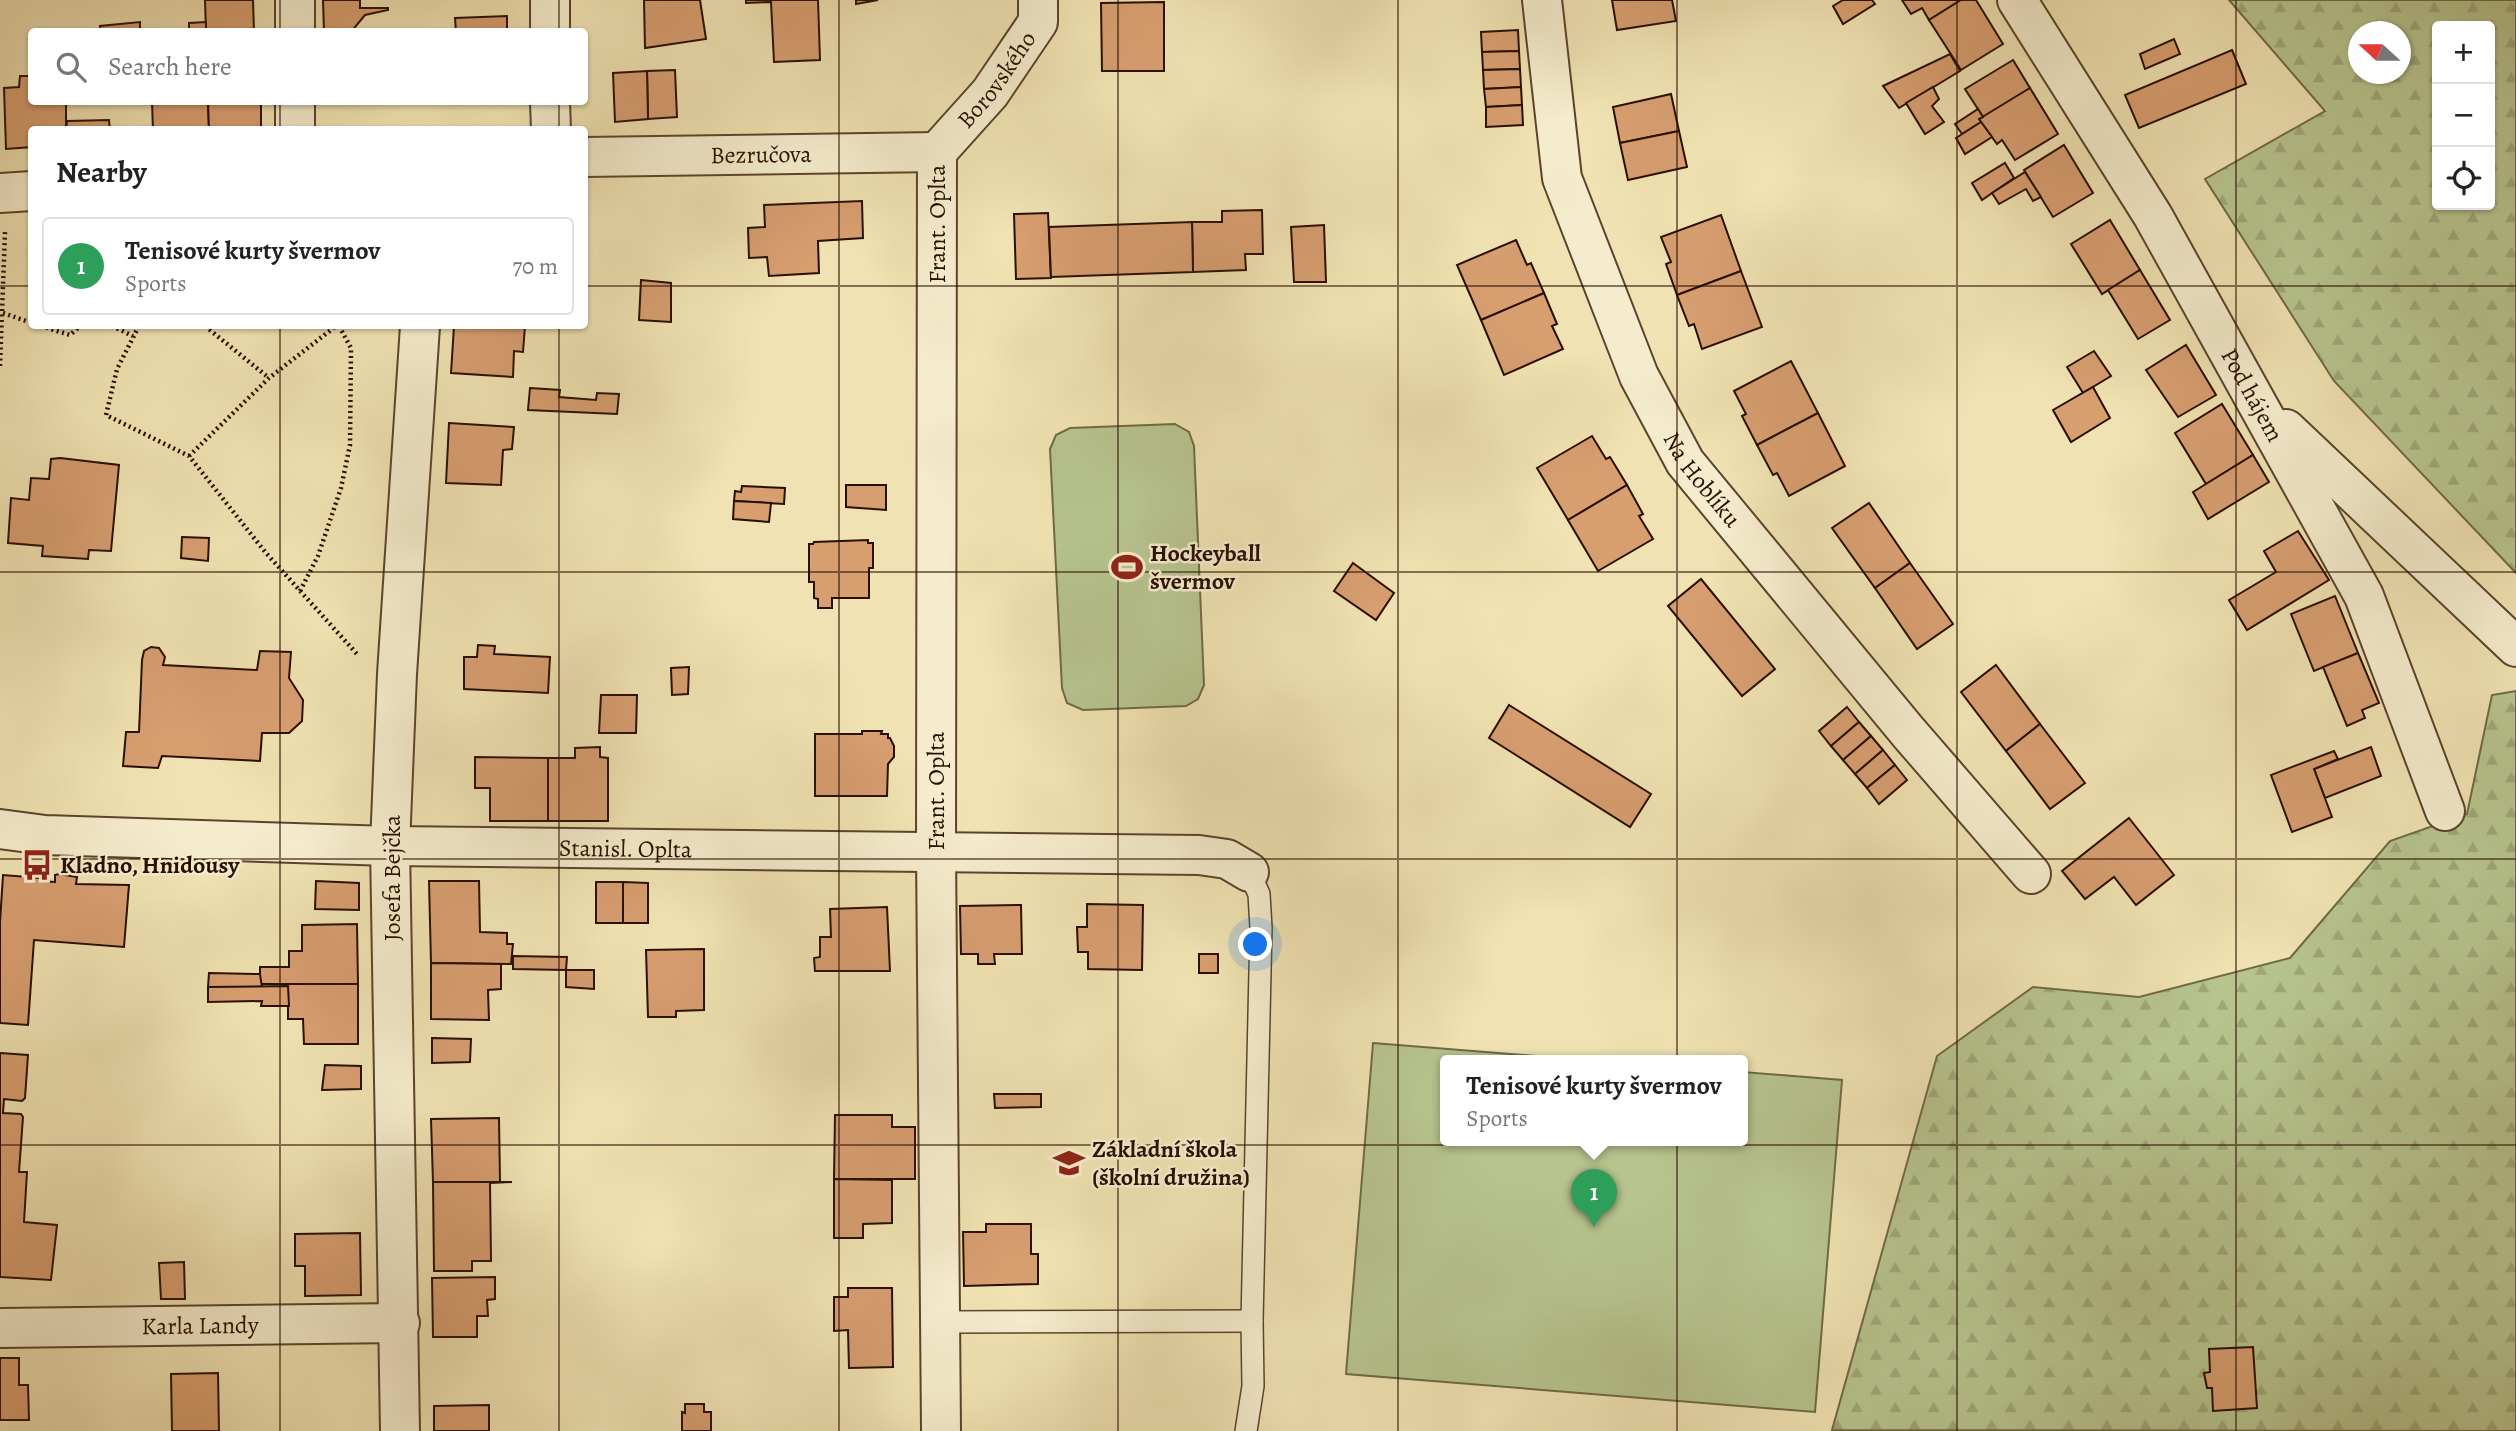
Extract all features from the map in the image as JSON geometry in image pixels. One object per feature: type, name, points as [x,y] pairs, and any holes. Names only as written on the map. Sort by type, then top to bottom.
[{"type":"street","points":[[295,0],[295,28]]},
{"type":"street","points":[[550,0],[550,28]]},
{"type":"street","name":"Borovského","points":[[937,152],[990,93],[1038,22],[1038,0]]},
{"type":"street","name":"Na Hoblíku","points":[[1542,0],[1562,178],[1639,376],[1685,462],[1908,732],[2031,874]]},
{"type":"street","name":"Pod hájem","points":[[2017,0],[2153,216],[2364,596],[2445,811]]},
{"type":"street","points":[[295,105],[295,126]]},
{"type":"street","points":[[550,105],[551,126]]},
{"type":"street","name":"Bezručova","points":[[588,157],[937,152]]},
{"type":"street","name":"Frant. Oplta","points":[[937,152],[936,852],[941,1431]]},
{"type":"street","name":"Josefa Bejčka","points":[[400,1431],[390,846],[397,674],[420,329]]},
{"type":"street","points":[[2259,404],[2516,647]]},
{"type":"street","name":"Stanisl. Oplta","points":[[0,829],[45,835],[390,846],[1199,855],[1227,859],[1249,872]]},
{"type":"street","name":"Karla Landy","points":[[0,1328],[400,1323]]},
{"type":"lane","points":[[1246,1431],[1253,1386],[1252,1321],[1261,928],[1259,894],[1249,872]]},
{"type":"lane","points":[[941,1322],[1252,1321]]},
{"type":"path","points":[[0,366],[13,192]]},
{"type":"path","points":[[3,313],[28,322]]},
{"type":"path","points":[[51,329],[70,335],[77,329]]},
{"type":"path","points":[[118,329],[133,336]]},
{"type":"path","points":[[137,329],[117,369],[106,415],[189,456],[266,553],[366,664],[397,674]]},
{"type":"path","points":[[209,329],[269,378]]},
{"type":"path","points":[[189,456],[269,378],[334,329]]},
{"type":"path","points":[[300,591],[318,556],[341,488],[350,445],[351,348],[340,329]]},
{"type":"green space","points":[[2229,0],[2516,0],[2516,573],[2334,381],[2205,179],[2325,111]]},
{"type":"green space","name":"Hockeyball švermov","points":[[1175,424],[1189,432],[1194,446],[1204,685],[1198,699],[1186,706],[1083,710],[1067,703],[1062,688],[1050,449],[1056,435],[1070,428]]},
{"type":"green space","points":[[2516,691],[2516,1431],[1832,1430],[1937,1056],[2033,987],[2139,997],[2290,958],[2390,841],[2467,814],[2492,695]]},
{"type":"green space","points":[[1373,1043],[1524,1055],[1440,1055],[1440,1146],[1748,1146],[1748,1072],[1842,1080],[1815,1412],[1346,1374]]},
{"type":"building","points":[[205,0],[253,0],[254,28],[206,28]]},
{"type":"building","points":[[323,0],[360,0],[360,8],[388,8],[365,15],[354,28],[324,28]]},
{"type":"building","points":[[644,0],[700,0],[706,39],[645,48]]},
{"type":"building","points":[[746,0],[818,0],[820,60],[774,62],[771,2],[746,3]]},
{"type":"building","points":[[856,0],[878,0],[856,4]]},
{"type":"building","points":[[1612,0],[1672,0],[1676,21],[1617,30]]},
{"type":"building","points":[[1843,0],[1872,0],[1875,4],[1843,24],[1833,6]]},
{"type":"building","points":[[1902,0],[1961,0],[1929,20],[1922,8],[1911,14]]},
{"type":"building","points":[[1961,0],[1976,0],[2003,44],[1961,70],[1929,20]]},
{"type":"building","points":[[1164,2],[1164,71],[1102,71],[1101,3]]},
{"type":"building","points":[[507,16],[507,28],[456,28],[455,18]]},
{"type":"building","points":[[140,22],[140,28],[100,26]]},
{"type":"building","points":[[206,22],[206,28],[189,28],[189,23]]},
{"type":"building","points":[[1518,30],[1519,51],[1482,52],[1481,32]]},
{"type":"building","points":[[2174,39],[2180,54],[2145,69],[2140,54]]},
{"type":"building","points":[[2232,50],[2246,84],[2139,128],[2125,95]]},
{"type":"building","points":[[1519,51],[1520,69],[1483,70],[1482,52]]},
{"type":"building","points":[[1950,54],[1960,71],[1899,108],[1883,86]]},
{"type":"building","points":[[2013,60],[2030,88],[1983,117],[1965,89]]},
{"type":"building","points":[[1520,69],[1521,87],[1484,89],[1483,70]]},
{"type":"building","points":[[675,70],[677,117],[648,119],[647,71]]},
{"type":"building","points":[[647,71],[648,119],[615,122],[613,73]]},
{"type":"building","points":[[20,76],[28,76],[28,105],[66,105],[66,126],[28,126],[28,147],[6,149],[4,88],[19,87]]},
{"type":"building","points":[[1521,87],[1522,105],[1486,107],[1484,89]]},
{"type":"building","points":[[1933,87],[1939,99],[1932,106],[1944,122],[1925,134],[1906,103]]},
{"type":"building","points":[[2030,88],[2058,134],[2015,160],[2002,140],[1997,144],[1979,119]]},
{"type":"building","points":[[1671,94],[1679,131],[1620,143],[1613,107]]},
{"type":"building","points":[[152,105],[208,105],[209,126],[153,126]]},
{"type":"building","points":[[208,105],[261,105],[261,126],[209,126]]},
{"type":"building","points":[[1522,105],[1523,125],[1486,127],[1486,107]]},
{"type":"building","points":[[1978,109],[1983,117],[1979,119],[1981,122],[1962,134],[1955,124]]},
{"type":"building","points":[[109,120],[110,126],[66,126],[67,121]]},
{"type":"building","points":[[1981,122],[1992,137],[1965,154],[1956,138]]},
{"type":"building","points":[[1679,131],[1687,167],[1628,180],[1620,143]]},
{"type":"building","points":[[2064,145],[2093,193],[2053,217],[2024,170]]},
{"type":"building","points":[[2005,163],[2014,178],[1982,200],[1972,183]]},
{"type":"building","points":[[2025,172],[2041,197],[2033,201],[2026,189],[1999,204],[1992,193]]},
{"type":"building","points":[[862,201],[863,238],[818,241],[819,273],[769,276],[767,257],[749,258],[748,228],[765,227],[764,205]]},
{"type":"building","points":[[1262,210],[1263,254],[1245,254],[1246,270],[1193,272],[1192,222],[1222,222],[1222,211]]},
{"type":"building","points":[[1048,213],[1051,278],[1016,279],[1014,214]]},
{"type":"building","points":[[1721,215],[1741,271],[1677,295],[1666,264],[1671,262],[1661,237]]},
{"type":"building","points":[[2110,220],[2140,270],[2102,294],[2071,244]]},
{"type":"building","points":[[1192,222],[1193,272],[1051,277],[1049,227]]},
{"type":"building","points":[[1324,225],[1326,282],[1294,282],[1291,227]]},
{"type":"building","points":[[1516,240],[1527,265],[1531,263],[1544,293],[1481,320],[1457,265]]},
{"type":"building","points":[[2140,270],[2170,320],[2138,339],[2108,290]]},
{"type":"building","points":[[1741,271],[1762,327],[1702,349],[1694,324],[1689,326],[1677,295]]},
{"type":"building","points":[[641,280],[671,283],[671,322],[639,320]]},
{"type":"building","points":[[1544,293],[1557,324],[1552,326],[1563,349],[1504,375],[1481,320]]},
{"type":"building","points":[[454,329],[525,329],[523,352],[514,351],[513,377],[451,373]]},
{"type":"building","points":[[2186,345],[2216,395],[2178,417],[2146,370]]},
{"type":"building","points":[[2094,351],[2111,376],[2083,393],[2067,367]]},
{"type":"building","points":[[1791,361],[1818,413],[1757,445],[1742,416],[1746,414],[1734,391]]},
{"type":"building","points":[[2093,387],[2110,418],[2071,442],[2053,410]]},
{"type":"building","points":[[530,388],[560,390],[559,397],[596,400],[597,393],[619,394],[617,414],[528,410]]},
{"type":"building","points":[[2222,404],[2253,455],[2206,484],[2175,433]]},
{"type":"building","points":[[1818,413],[1845,466],[1789,496],[1777,473],[1773,475],[1757,445]]},
{"type":"building","points":[[449,423],[514,427],[512,449],[503,450],[501,485],[446,483]]},
{"type":"building","points":[[1592,436],[1606,459],[1610,457],[1627,485],[1568,520],[1537,468]]},
{"type":"building","points":[[2253,455],[2269,482],[2208,519],[2193,492]]},
{"type":"building","points":[[51,459],[119,465],[111,551],[89,550],[88,559],[42,556],[43,546],[8,543],[11,498],[29,500],[31,478],[49,479]]},
{"type":"building","points":[[846,485],[886,485],[886,510],[846,507]]},
{"type":"building","points":[[1627,485],[1643,514],[1639,516],[1653,539],[1598,571],[1568,520]]},
{"type":"building","points":[[742,486],[785,488],[784,504],[734,501],[735,491],[741,492]]},
{"type":"building","points":[[734,501],[771,503],[769,522],[733,519]]},
{"type":"building","points":[[1869,503],[1910,563],[1875,588],[1832,528]]},
{"type":"building","points":[[2298,531],[2329,580],[2247,630],[2229,600],[2276,572],[2264,551]]},
{"type":"building","points":[[182,537],[209,538],[208,561],[181,558]]},
{"type":"building","points":[[868,540],[868,543],[873,543],[873,568],[869,568],[869,598],[832,598],[832,608],[818,608],[818,599],[814,598],[814,582],[809,582],[809,544]]},
{"type":"building","points":[[1353,563],[1394,593],[1376,620],[1334,591]]},
{"type":"building","points":[[1910,563],[1953,624],[1917,649],[1875,588]]},
{"type":"building","points":[[1701,579],[1775,669],[1742,696],[1668,606]]},
{"type":"building","points":[[2335,596],[2358,653],[2314,671],[2291,614]]},
{"type":"building","points":[[478,645],[495,646],[494,654],[550,657],[548,693],[464,689],[464,657],[477,657]]},
{"type":"building","points":[[151,647],[159,648],[165,657],[163,665],[257,670],[260,651],[291,652],[289,678],[303,700],[302,721],[289,733],[262,733],[260,761],[162,756],[158,768],[123,766],[126,732],[139,732],[142,660],[144,651]]},
{"type":"building","points":[[2358,653],[2379,703],[2362,710],[2365,718],[2347,726],[2323,667]]},
{"type":"building","points":[[1996,665],[2040,724],[2006,751],[1961,692]]},
{"type":"building","points":[[689,667],[688,694],[672,695],[671,668]]},
{"type":"building","points":[[601,695],[637,695],[636,733],[599,733]]},
{"type":"building","points":[[1509,705],[1651,794],[1630,827],[1489,738]]},
{"type":"building","points":[[1847,707],[1859,722],[1831,746],[1819,731]]},
{"type":"building","points":[[1859,722],[1871,736],[1843,760],[1831,746]]},
{"type":"building","points":[[2040,724],[2085,783],[2050,809],[2006,751]]},
{"type":"building","points":[[862,731],[882,731],[881,734],[888,734],[894,746],[894,757],[888,764],[887,796],[815,796],[815,734],[862,734]]},
{"type":"building","points":[[1871,736],[1883,750],[1855,774],[1843,760]]},
{"type":"building","points":[[600,747],[600,757],[608,758],[608,821],[548,821],[548,758],[575,758],[575,748]]},
{"type":"building","points":[[2371,747],[2381,776],[2325,798],[2314,769]]},
{"type":"building","points":[[1883,750],[1895,765],[1867,788],[1855,774]]},
{"type":"building","points":[[2334,751],[2338,759],[2314,769],[2332,817],[2292,832],[2271,775]]},
{"type":"building","points":[[475,757],[548,758],[548,821],[490,821],[490,788],[475,788]]},
{"type":"building","points":[[1895,765],[1907,780],[1879,804],[1867,788]]},
{"type":"building","points":[[2129,818],[2174,875],[2136,905],[2114,877],[2085,899],[2062,871]]},
{"type":"building","points":[[3,875],[55,882],[55,875],[77,877],[76,884],[129,885],[124,947],[34,940],[28,1025],[0,1023]]},
{"type":"building","points":[[316,881],[359,883],[359,910],[315,909]]},
{"type":"building","points":[[429,881],[479,881],[480,932],[507,933],[507,944],[513,944],[511,964],[431,963]]},
{"type":"building","points":[[596,882],[623,882],[623,923],[596,923]]},
{"type":"building","points":[[623,882],[648,883],[648,923],[623,923]]},
{"type":"building","points":[[1087,904],[1143,905],[1142,970],[1088,969],[1088,952],[1078,952],[1077,927],[1087,927]]},
{"type":"building","points":[[1021,905],[1022,954],[994,954],[995,964],[978,964],[978,954],[961,954],[960,906]]},
{"type":"building","points":[[887,907],[890,971],[815,971],[814,958],[820,957],[820,937],[831,937],[830,909]]},
{"type":"building","points":[[357,924],[358,984],[260,984],[260,967],[289,967],[289,951],[302,951],[302,925]]},
{"type":"building","points":[[704,949],[704,1010],[676,1011],[676,1017],[648,1017],[646,950]]},
{"type":"building","points":[[1199,954],[1218,954],[1218,973],[1199,973]]},
{"type":"building","points":[[513,956],[567,957],[566,970],[513,969]]},
{"type":"building","points":[[431,963],[501,964],[501,989],[488,990],[489,1020],[431,1019]]},
{"type":"building","points":[[566,970],[594,970],[594,989],[566,987]]},
{"type":"building","points":[[209,973],[260,974],[262,987],[208,987]]},
{"type":"building","points":[[288,984],[358,984],[358,1044],[304,1044],[303,1019],[288,1019]]},
{"type":"building","points":[[288,986],[289,1006],[261,1006],[262,1001],[208,1002],[208,987]]},
{"type":"building","points":[[432,1038],[471,1039],[470,1062],[432,1063]]},
{"type":"building","points":[[0,1053],[28,1055],[25,1098],[22,1101],[4,1099],[3,1113],[21,1114],[23,1117],[19,1172],[27,1172],[24,1222],[57,1225],[51,1280],[0,1277]]},
{"type":"building","points":[[325,1065],[361,1066],[361,1089],[322,1090]]},
{"type":"building","points":[[994,1094],[1041,1094],[1041,1107],[995,1108]]},
{"type":"building","points":[[835,1115],[892,1115],[892,1127],[915,1127],[915,1179],[834,1179]]},
{"type":"building","points":[[499,1118],[500,1182],[433,1182],[431,1119]]},
{"type":"building","points":[[834,1179],[892,1180],[892,1223],[863,1224],[863,1238],[834,1238]]},
{"type":"building","points":[[433,1182],[512,1182],[490,1183],[491,1261],[472,1261],[472,1271],[434,1271]]},
{"type":"building","points":[[986,1224],[1031,1224],[1031,1254],[1038,1254],[1038,1284],[964,1286],[963,1232],[986,1232]]},
{"type":"building","points":[[360,1233],[361,1295],[305,1296],[305,1266],[295,1266],[295,1234]]},
{"type":"building","points":[[184,1262],[185,1299],[161,1299],[159,1263]]},
{"type":"building","points":[[495,1277],[495,1299],[487,1300],[488,1316],[477,1316],[477,1337],[433,1337],[432,1278]]},
{"type":"building","points":[[848,1288],[892,1288],[893,1367],[849,1368],[848,1330],[834,1331],[834,1297],[848,1297]]},
{"type":"building","points":[[2253,1347],[2257,1408],[2213,1411],[2212,1388],[2207,1388],[2204,1373],[2210,1372],[2209,1349]]},
{"type":"building","points":[[0,1358],[19,1358],[19,1385],[28,1385],[29,1420],[0,1420]]},
{"type":"building","points":[[218,1373],[219,1431],[172,1431],[171,1374]]},
{"type":"building","points":[[685,1404],[704,1404],[704,1412],[711,1412],[711,1431],[682,1431]]},
{"type":"building","points":[[489,1405],[489,1431],[434,1431],[434,1406]]},
{"type":"place","name":"Hockeyball švermov","points":[[1127,567]]},
{"type":"place","name":"Kladno, Hnidousy","points":[[37,865]]},
{"type":"place","name":"Základní škola (školní družina)","points":[[1069,1163]]},
{"type":"place","name":"Tenisové kurty švermov","points":[[1594,1227]]}]
